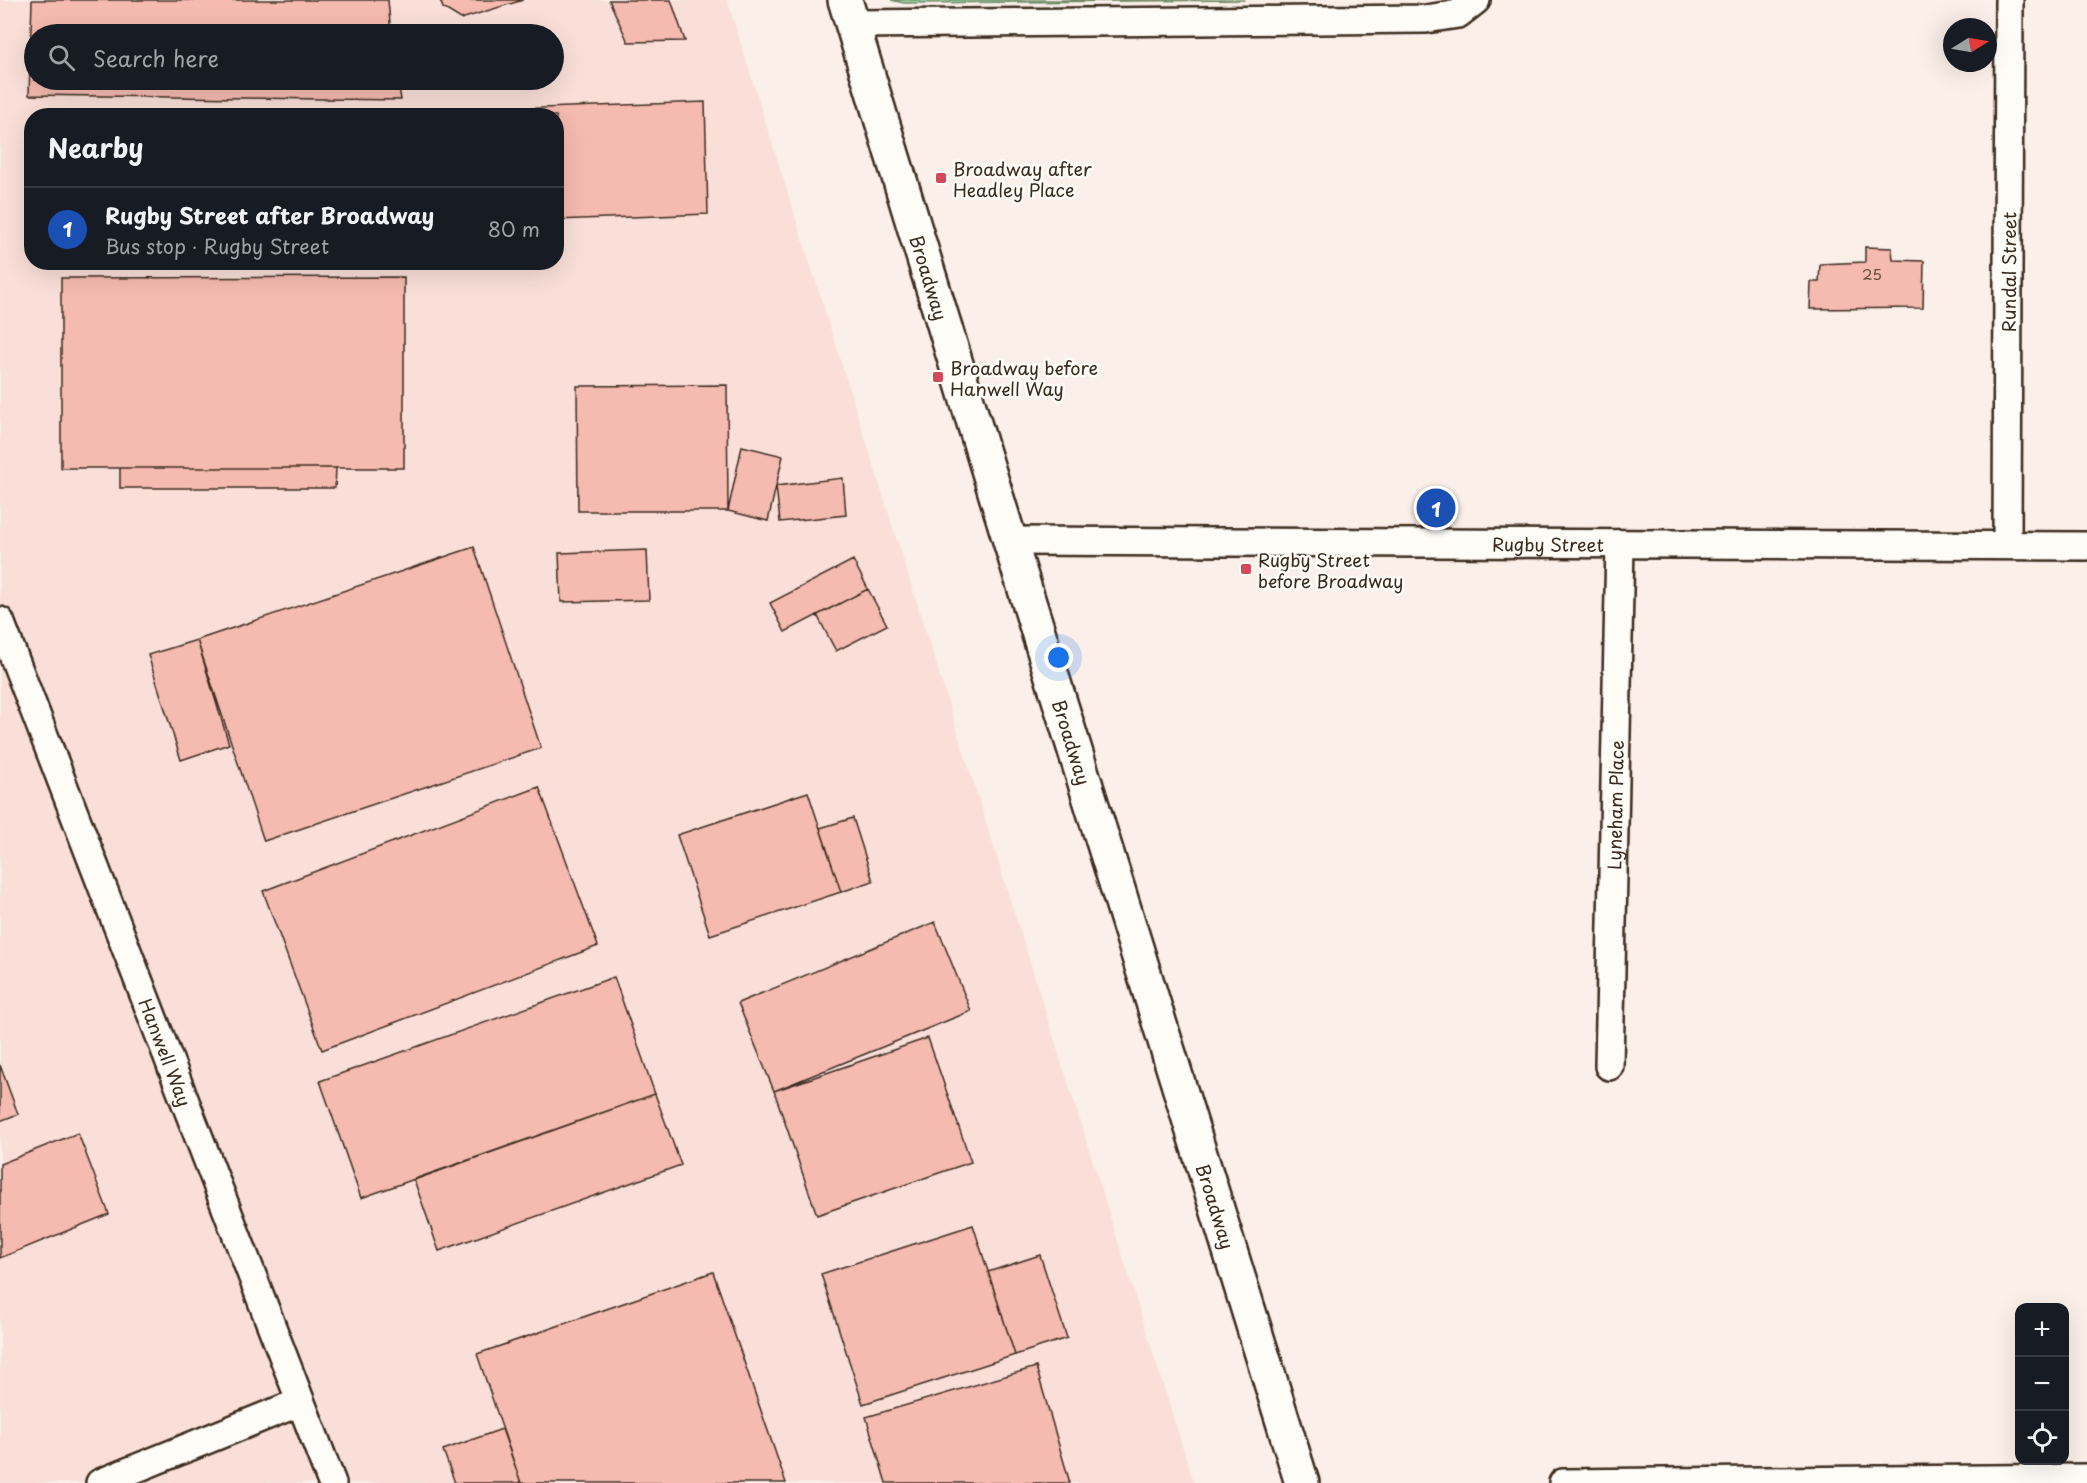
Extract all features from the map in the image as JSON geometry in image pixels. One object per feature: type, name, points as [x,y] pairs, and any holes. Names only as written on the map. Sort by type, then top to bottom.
[{"type":"street","points":[[849,12],[1426,19],[1458,14],[1476,0]]},
{"type":"street","name":"Rundal Street","points":[[2007,545],[2009,0]]},
{"type":"street","name":"Broadway","points":[[849,12],[1010,541],[1302,1483]]},
{"type":"street","name":"Rugby Street","points":[[1010,541],[2087,546]]},
{"type":"street","name":"Lyneham Place","points":[[1609,1066],[1620,544]]},
{"type":"street","name":"Hanwell Way","points":[[0,621],[332,1483]]},
{"type":"street","points":[[100,1483],[300,1402]]},
{"type":"street","points":[[1563,1483],[2087,1478]]},
{"type":"shaded area","points":[[0,0],[727,0],[1194,1483],[0,1483]]},
{"type":"green space","points":[[891,0],[1245,0],[904,3]]},
{"type":"building","points":[[32,0],[388,0],[390,24],[31,24]]},
{"type":"building","points":[[440,0],[523,0],[461,19],[443,8]]},
{"type":"building","points":[[609,0],[671,0],[685,41],[628,42]]},
{"type":"building","points":[[29,90],[400,90],[401,100],[29,95]]},
{"type":"building","points":[[705,102],[708,214],[564,220],[564,108],[542,108]]},
{"type":"building","points":[[1865,247],[1892,248],[1893,260],[1924,261],[1923,308],[1810,309],[1811,282],[1819,282],[1820,264],[1865,262]]},
{"type":"building","points":[[404,277],[404,468],[61,468],[61,278]]},
{"type":"building","points":[[727,385],[728,511],[578,511],[577,386]]},
{"type":"building","points":[[742,446],[783,456],[768,521],[728,511]]},
{"type":"building","points":[[120,468],[336,468],[335,488],[120,488]]},
{"type":"building","points":[[843,478],[846,515],[780,522],[776,486]]},
{"type":"building","points":[[474,547],[541,748],[264,841],[197,640]]},
{"type":"building","points":[[647,550],[649,600],[561,602],[559,553]]},
{"type":"building","points":[[853,560],[868,589],[785,632],[770,603]]},
{"type":"building","points":[[868,589],[887,625],[836,651],[817,615]]},
{"type":"building","points":[[197,640],[229,744],[181,760],[148,655]]},
{"type":"building","points":[[539,787],[598,946],[322,1050],[263,891]]},
{"type":"building","points":[[808,792],[841,892],[710,935],[677,835]]},
{"type":"building","points":[[853,818],[873,881],[841,892],[820,828]]},
{"type":"building","points":[[935,922],[971,1011],[774,1091],[738,1003]]},
{"type":"building","points":[[614,977],[655,1094],[361,1198],[320,1081]]},
{"type":"building","points":[[928,1038],[971,1162],[817,1215],[774,1091]]},
{"type":"building","points":[[0,1065],[18,1114],[0,1121]]},
{"type":"building","points":[[655,1094],[681,1165],[439,1251],[414,1180]]},
{"type":"building","points":[[78,1133],[109,1214],[0,1258],[0,1164]]},
{"type":"building","points":[[973,1225],[1015,1355],[863,1404],[821,1274]]},
{"type":"building","points":[[1040,1255],[1067,1338],[1015,1355],[988,1272]]},
{"type":"building","points":[[713,1272],[786,1483],[521,1483],[477,1354]]},
{"type":"building","points":[[1036,1367],[1070,1483],[886,1483],[866,1417]]},
{"type":"building","points":[[502,1429],[521,1483],[455,1483],[443,1450]]},
{"type":"place","name":"Broadway after Headley Place","points":[[941,178]]},
{"type":"place","name":"Broadway before Hanwell Way","points":[[938,377]]},
{"type":"place","name":"Rugby Street after Broadway","points":[[1436,508]]},
{"type":"place","name":"Rugby Street before Broadway","points":[[1246,569]]}]
